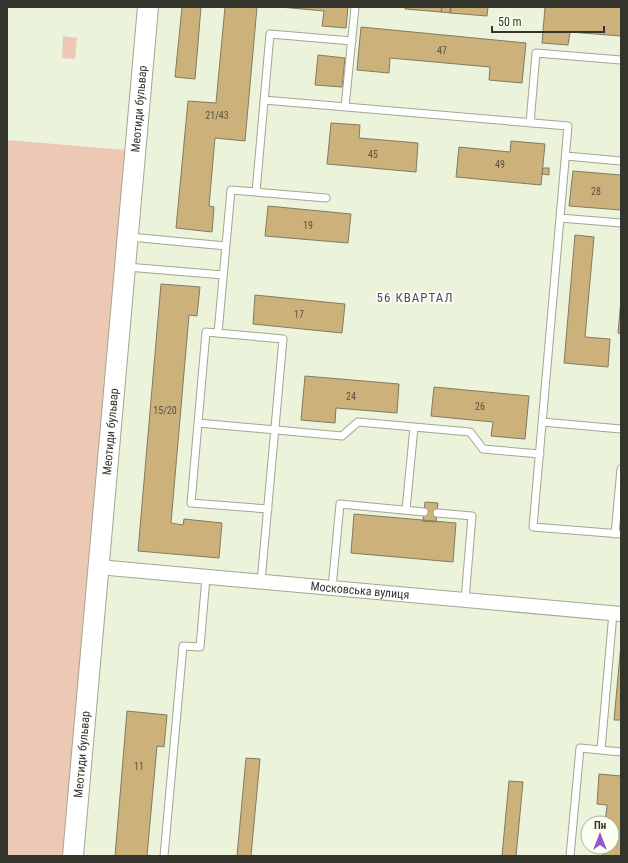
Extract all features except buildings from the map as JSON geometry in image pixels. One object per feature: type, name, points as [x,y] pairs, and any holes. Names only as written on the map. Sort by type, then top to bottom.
[{"type":"street","name":"Меотиди бульвар","points":[[73,856],[148,7]]},
{"type":"street","name":"Московська вулиця","points":[[98,567],[617,613]]},
{"type":"lane","points":[[346,107],[355,7]]},
{"type":"lane","points":[[256,192],[270,34],[352,41]]},
{"type":"lane","points":[[530,123],[536,53],[621,60]]},
{"type":"lane","points":[[264,100],[568,126],[533,527],[618,534],[621,468]]},
{"type":"lane","points":[[566,156],[621,160]]},
{"type":"lane","points":[[218,334],[231,190],[326,198]]},
{"type":"lane","points":[[560,218],[621,223]]},
{"type":"lane","points":[[127,237],[226,246]]},
{"type":"lane","points":[[125,267],[223,275]]},
{"type":"lane","points":[[261,582],[268,509],[283,339],[206,332],[191,502],[268,509]]},
{"type":"lane","points":[[198,423],[342,436],[358,422],[470,432],[483,449],[540,454]]},
{"type":"lane","points":[[542,422],[621,429]]},
{"type":"lane","points":[[406,510],[414,427]]},
{"type":"lane","points":[[332,588],[340,504],[424,512]]},
{"type":"lane","points":[[437,513],[472,516],[465,600]]},
{"type":"lane","points":[[164,856],[183,646],[200,647],[206,577]]},
{"type":"lane","points":[[601,750],[617,613]]},
{"type":"lane","points":[[570,856],[580,748],[621,752]]},
{"type":"shaded area","points":[[63,36],[77,38],[75,59],[62,58]]},
{"type":"shaded area","points":[[7,140],[126,150],[64,856],[7,856]]},
{"type":"district","name":"56 КВАРТАЛ","points":[[415,297]]}]
